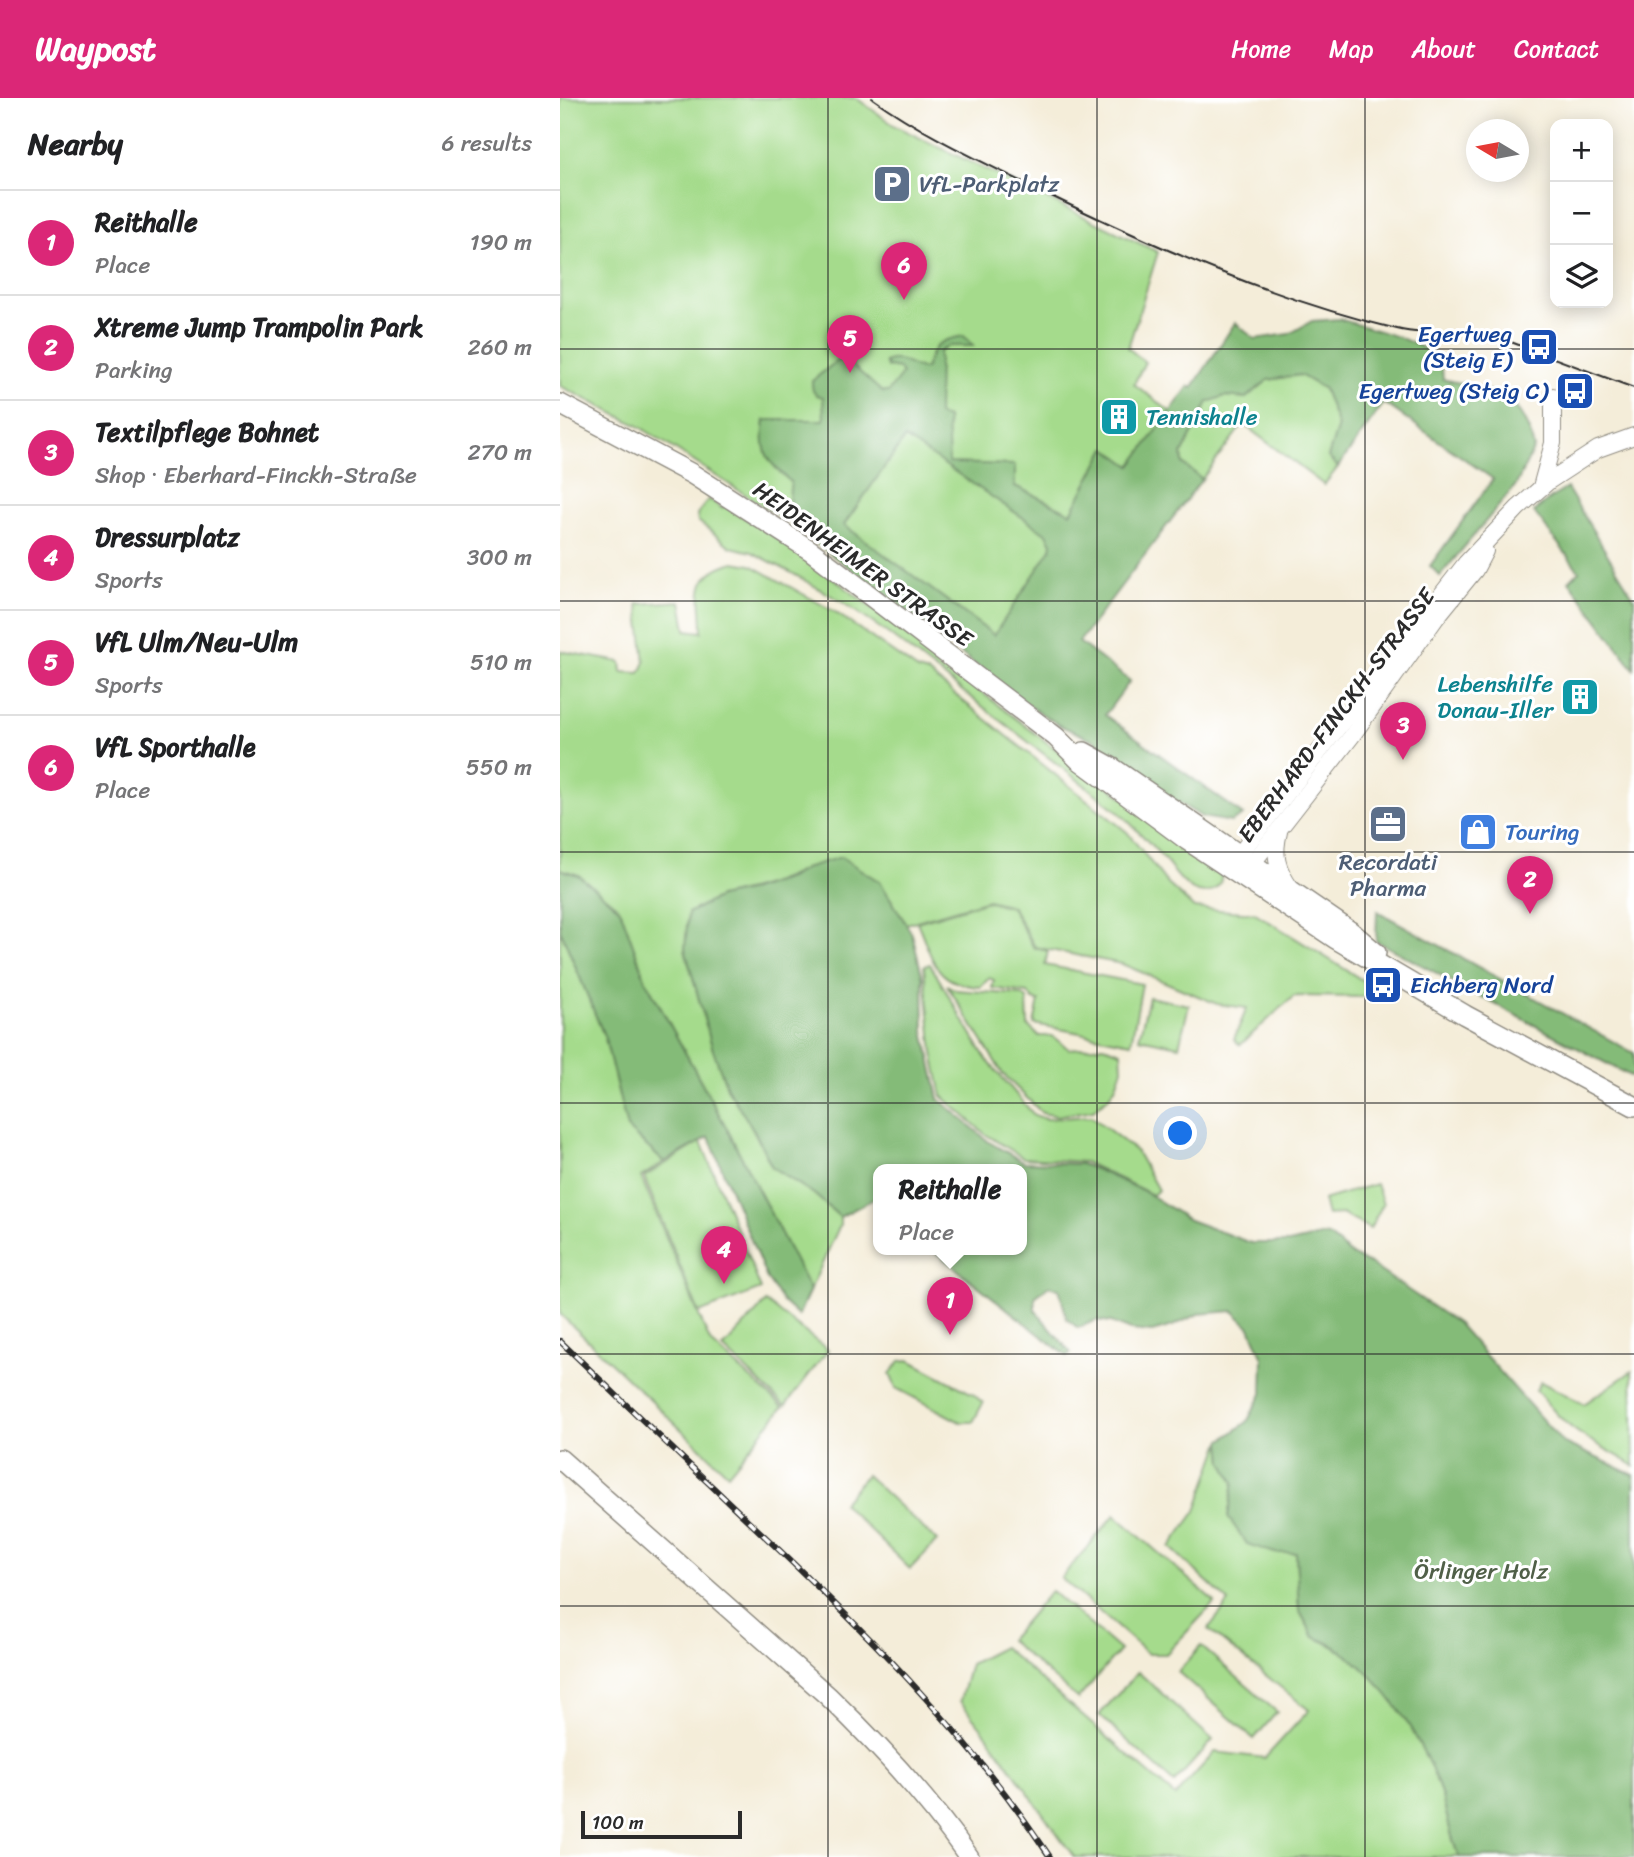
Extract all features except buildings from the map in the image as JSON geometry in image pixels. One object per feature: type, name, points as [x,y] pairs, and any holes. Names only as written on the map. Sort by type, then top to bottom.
[{"type":"main road","name":"HEIDENHEIMER STRASSE","points":[[560,404],[692,474],[810,550],[1056,737],[1078,759],[1131,799],[1294,893],[1359,937],[1397,973]]},
{"type":"main road","name":"HEIDENHEIMER STRASSE","points":[[1056,737],[1104,762],[1219,841],[1243,864],[1336,939],[1465,1015],[1634,1106]]},
{"type":"main road","points":[[560,1459],[853,1719],[920,1792],[969,1857]]},
{"type":"street","points":[[1541,487],[1553,443],[1553,396]]},
{"type":"street","name":"EBERHARD-FINCKH-STRASSE","points":[[1243,864],[1263,824],[1466,563],[1541,487],[1590,453],[1634,436]]},
{"type":"street","name":"EBERHARD-FINCKH-STRASSE","points":[[1243,864],[1280,828],[1351,737],[1436,618],[1475,570],[1493,537]]},
{"type":"street","points":[[1219,841],[1235,842],[1250,835],[1263,824]]},
{"type":"street","points":[[1280,828],[1275,858],[1283,878],[1294,893]]},
{"type":"green space","points":[[560,98],[856,98],[895,126],[1158,252],[1128,348],[1145,362],[1134,384],[1172,413],[987,662],[886,585],[637,425],[560,386]]},
{"type":"green space","points":[[1339,319],[1392,335],[1429,351],[1441,359],[1443,379],[1490,391],[1513,404],[1528,429],[1534,448],[1516,485],[1440,576],[1430,566],[1493,479],[1384,403],[1338,467],[1328,457],[1338,426],[1324,389],[1300,375],[1268,380],[1246,398],[1225,396],[1208,402],[1182,454],[1183,464],[1202,479],[1079,642],[1130,681],[1105,715],[1243,815],[1231,822],[1202,817],[1163,793],[1094,740],[1061,726],[1023,702],[888,596],[796,529],[789,506],[791,482],[771,462],[765,448],[765,420],[824,420],[823,397],[814,392],[812,381],[848,352],[853,359],[853,366],[882,392],[888,392],[902,374],[899,369],[887,367],[885,362],[896,360],[925,369],[938,345],[948,339],[964,336],[973,346],[948,346],[939,352],[938,415],[947,418],[949,463],[1015,465],[1015,486],[1071,513],[1106,448],[1131,466],[1189,386],[1192,388],[1235,323],[1255,339],[1289,334],[1312,321]],"holes":[[[905,438],[1047,534],[1052,543],[1051,549],[994,635],[844,525]]]},
{"type":"green space","points":[[1300,375],[1324,389],[1338,427],[1328,457],[1338,467],[1324,485],[1243,424],[1202,479],[1183,464],[1182,454],[1208,401],[1225,396],[1246,398],[1268,380]]},
{"type":"green space","points":[[1567,488],[1634,598],[1634,669],[1569,581],[1579,571],[1534,512]]},
{"type":"green space","points":[[709,499],[722,508],[724,505],[803,555],[1049,744],[1216,864],[1221,877],[1217,887],[1206,893],[1189,887],[1114,808],[886,632],[842,602],[790,572],[752,552],[731,547],[698,521],[697,514]]},
{"type":"green space","points":[[734,562],[751,565],[835,612],[918,670],[928,673],[1127,832],[1167,883],[1194,908],[1255,913],[1370,985],[1365,997],[1294,996],[1240,1045],[1234,1039],[1247,1008],[1217,1004],[1122,964],[1035,947],[1012,906],[988,900],[906,924],[880,882],[808,867],[776,882],[719,897],[685,949],[713,1050],[772,1167],[814,1194],[840,1217],[840,1225],[810,1290],[726,1127],[646,981],[620,909],[578,875],[560,869],[560,651],[621,662],[622,672],[640,673],[645,662],[638,604],[681,601],[686,630],[702,632],[701,598],[705,580],[710,573]]},
{"type":"green space","name":"Örlinger Holz","points":[[841,857],[880,882],[912,934],[923,979],[924,1031],[939,1099],[989,1142],[1024,1162],[1081,1164],[1095,1169],[1142,1190],[1189,1220],[1251,1243],[1289,1243],[1324,1235],[1330,1237],[1353,1256],[1370,1264],[1458,1324],[1562,1442],[1634,1475],[1634,1857],[1459,1857],[1436,1780],[1403,1716],[1372,1677],[1354,1660],[1314,1637],[1299,1610],[1296,1553],[1275,1553],[1247,1544],[1228,1517],[1234,1482],[1223,1462],[1221,1441],[1247,1422],[1262,1394],[1263,1358],[1250,1327],[1233,1311],[1198,1314],[1152,1332],[1131,1330],[1111,1322],[1096,1320],[1078,1328],[1067,1319],[1059,1288],[1049,1286],[1035,1297],[1035,1310],[1071,1353],[1067,1356],[939,1255],[1027,1255],[1027,1164],[873,1164],[873,1199],[840,1217],[814,1194],[772,1167],[755,1132],[728,1090],[713,1050],[685,949],[688,913],[719,897],[789,878],[808,867]]},
{"type":"green space","points":[[560,869],[578,875],[620,909],[646,981],[726,1127],[810,1290],[798,1316],[783,1302],[767,1279],[709,1137],[664,1162],[627,1128],[605,1038],[560,929]]},
{"type":"green space","points":[[988,901],[1011,907],[1034,948],[1048,951],[1045,965],[1142,984],[1131,1043],[1034,1024],[1039,1001],[1033,1000],[1028,993],[992,988],[994,980],[989,978],[981,987],[965,985],[944,975],[937,968],[917,922]]},
{"type":"green space","points":[[1377,911],[1634,1053],[1634,1078],[1376,941]]},
{"type":"green space","points":[[560,929],[605,1038],[627,1128],[664,1162],[641,1177],[710,1342],[783,1407],[728,1474],[560,1314]]},
{"type":"green space","points":[[930,964],[986,1059],[1034,1115],[1046,1119],[1091,1116],[1136,1151],[1158,1190],[1153,1195],[1085,1162],[1024,1158],[985,1134],[942,1096],[933,1053],[924,966]]},
{"type":"green space","points":[[947,985],[956,990],[1022,995],[1027,999],[1028,1026],[1039,1036],[1052,1036],[1069,1049],[1104,1046],[1121,1052],[1122,1069],[1116,1086],[1108,1098],[1093,1110],[1057,1116],[1042,1113],[1003,1074]]},
{"type":"green space","points":[[1149,997],[1189,1005],[1179,1046],[1139,1038]]},
{"type":"green space","points":[[701,1142],[761,1289],[699,1313],[644,1177]]},
{"type":"green space","points":[[1376,1184],[1383,1204],[1370,1229],[1342,1214],[1327,1215],[1323,1200]]},
{"type":"green space","points":[[766,1302],[828,1350],[785,1406],[723,1348]]},
{"type":"green space","points":[[909,1360],[973,1394],[983,1403],[973,1422],[960,1422],[896,1388],[890,1374],[900,1361]]},
{"type":"green space","points":[[1632,1371],[1634,1466],[1570,1427],[1536,1390],[1541,1382],[1584,1404]]},
{"type":"green space","points":[[1221,1441],[1223,1462],[1234,1482],[1228,1517],[1275,1553],[1296,1553],[1299,1610],[1314,1637],[1354,1660],[1372,1677],[1403,1716],[1436,1780],[1459,1857],[1074,1857],[960,1701],[970,1664],[1003,1647],[1175,1796],[1215,1752],[1265,1758],[1309,1710],[1208,1629],[1229,1602],[1170,1547],[1196,1511]]},
{"type":"green space","points":[[866,1475],[937,1541],[910,1569],[842,1503]]},
{"type":"green space","points":[[1115,1515],[1215,1602],[1166,1654],[1148,1654],[1061,1578]]},
{"type":"green space","points":[[1051,1591],[1120,1650],[1078,1699],[1009,1640]]},
{"type":"green space","points":[[1201,1646],[1277,1712],[1254,1739],[1178,1672]]},
{"type":"green space","points":[[1138,1672],[1213,1740],[1174,1783],[1099,1715]]},
{"type":"tram line","points":[[872,98],[935,137],[1045,193],[1174,253],[1262,288],[1397,329],[1492,335],[1634,388]]},
{"type":"railway","points":[[560,1341],[825,1594],[906,1676],[982,1764],[1050,1857]]},
{"type":"place","name":"VfL-Parkplatz","points":[[892,184]]},
{"type":"place","name":"VfL Sporthalle","points":[[904,300]]},
{"type":"place","name":"Egertweg (Steig E)","points":[[1539,347]]},
{"type":"place","name":"VfL Ulm/Neu-Ulm","points":[[850,373]]},
{"type":"place","name":"Egertweg (Steig C)","points":[[1575,391]]},
{"type":"place","name":"Tennishalle","points":[[1119,417]]},
{"type":"place","name":"Lebenshilfe Donau-Iller","points":[[1580,697]]},
{"type":"place","name":"Textilpflege Bohnet","points":[[1403,760]]},
{"type":"place","name":"Recordati Pharma","points":[[1388,824]]},
{"type":"place","name":"Touring","points":[[1478,832]]},
{"type":"place","name":"Xtreme Jump Trampolin Park","points":[[1530,914]]},
{"type":"place","name":"Eichberg Nord","points":[[1383,985]]},
{"type":"place","name":"Dressurplatz","points":[[724,1284]]},
{"type":"place","name":"Reithalle","points":[[950,1335]]}]
